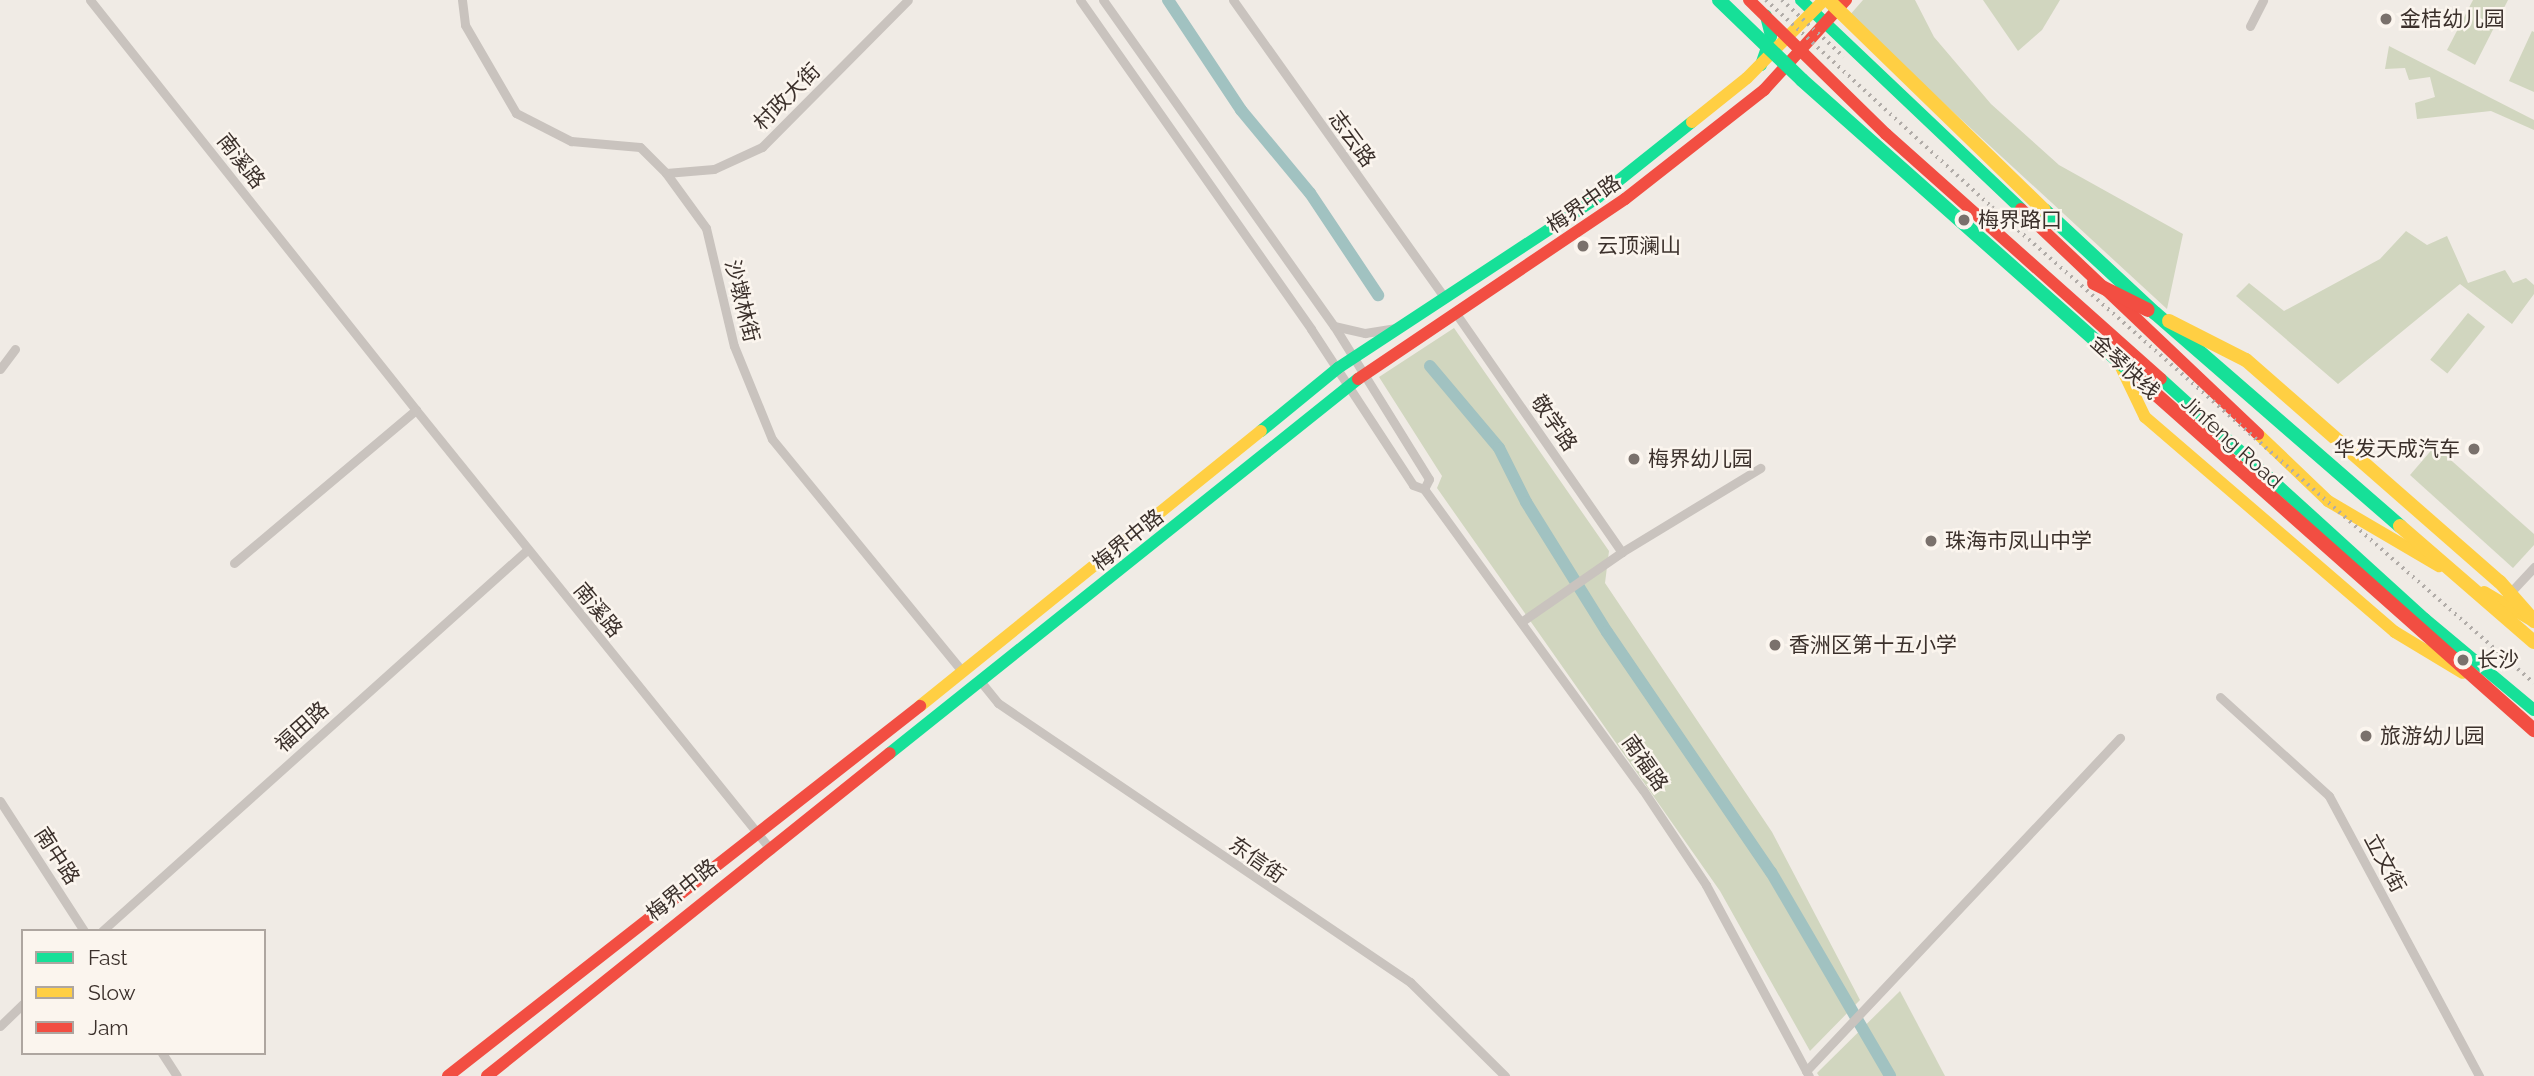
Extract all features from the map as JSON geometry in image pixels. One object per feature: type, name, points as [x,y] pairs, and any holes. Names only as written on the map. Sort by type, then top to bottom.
[{"type":"main road","name":"金琴快线","points":[[1719,0],[1802,80],[2534,730]]},
{"type":"main road","name":"Jinfeng Road","points":[[1749,0],[1886,134],[2425,620],[2534,710]]},
{"type":"main road","name":"Jinfeng Road","points":[[1801,0],[1823,25],[2094,283],[2328,501],[2534,621]]},
{"type":"main road","name":"梅界中路","points":[[448,1076],[756,831],[1020,629],[1338,368],[1598,197],[1761,65],[1811,11],[1826,0]]},
{"type":"main road","points":[[1826,0],[1948,120],[2155,313],[2534,642]]},
{"type":"main road","name":"梅界中路","points":[[486,1076],[1348,386],[1457,315],[1625,199],[1764,90],[1846,0]]},
{"type":"main road","points":[[1761,65],[1771,36],[1765,15]]},
{"type":"main road","points":[[2094,283],[2246,360],[2500,582],[2534,621]]},
{"type":"main road","points":[[2102,326],[2145,417],[2395,632],[2475,680]]},
{"type":"street","name":"南溪路","points":[[90,0],[527,550],[771,850]]},
{"type":"street","name":"沙墩林街","points":[[462,0],[465,25],[516,113],[570,141],[640,147],[666,173],[706,228],[734,346],[772,439],[962,671]]},
{"type":"street","name":"村政大街","points":[[666,173],[715,169],[762,147],[908,0]]},
{"type":"street","points":[[1080,0],[1338,368],[1413,485],[1424,488],[1429,479],[1355,357],[1103,0]]},
{"type":"street","name":"志云路","points":[[1233,0],[1444,297]]},
{"type":"street","points":[[2250,26],[2263,0]]},
{"type":"street","points":[[1475,276],[1487,294]]},
{"type":"street","name":"敬学路","points":[[1457,315],[1622,552]]},
{"type":"street","points":[[1334,326],[1365,333],[1397,327]]},
{"type":"street","points":[[0,369],[15,349]]},
{"type":"street","points":[[234,563],[416,410]]},
{"type":"street","points":[[1521,622],[1622,552],[1760,468]]},
{"type":"street","name":"南福路","points":[[1424,488],[1706,885],[1807,1074]]},
{"type":"street","name":"福田路","points":[[104,929],[527,550]]},
{"type":"street","points":[[2501,602],[2534,567]]},
{"type":"street","name":"东信街","points":[[981,682],[998,703],[1410,982],[1505,1076]]},
{"type":"street","name":"立文街","points":[[2220,697],[2329,796],[2479,1076]]},
{"type":"street","points":[[1807,1074],[1865,1008],[2120,738]]},
{"type":"street","name":"南中路","points":[[0,801],[83,929]]},
{"type":"street","points":[[0,1026],[21,1006]]},
{"type":"street","points":[[163,1055],[177,1076]]},
{"type":"green space","points":[[1863,0],[1915,0],[1934,37],[1991,104],[2059,165],[2183,234],[2167,309],[1849,16]]},
{"type":"green space","points":[[1983,0],[2060,0],[2042,30],[2018,51]]},
{"type":"green space","points":[[2473,0],[2508,0],[2475,65],[2447,50]]},
{"type":"green space","points":[[2532,31],[2534,32],[2534,92],[2509,81]]},
{"type":"green space","points":[[2389,46],[2534,120],[2534,130],[2491,111],[2417,119],[2415,103],[2435,97],[2430,77],[2409,80],[2405,68],[2385,69]]},
{"type":"green space","points":[[2406,231],[2427,245],[2447,236],[2468,283],[2505,270],[2513,283],[2526,278],[2534,285],[2534,294],[2512,324],[2460,284],[2338,384],[2236,296],[2249,283],[2284,311],[2380,259]]},
{"type":"green space","points":[[2468,313],[2485,327],[2447,373],[2430,360]]},
{"type":"green space","points":[[1454,328],[1609,551],[1605,583],[1772,832],[1860,1000],[1810,1051],[1720,891],[1437,488],[1442,476],[1379,377]]},
{"type":"green space","points":[[2435,446],[2534,534],[2534,545],[2513,568],[2410,475]]},
{"type":"green space","points":[[1900,991],[1945,1076],[1819,1076],[1817,1073]]},
{"type":"waterway","points":[[1168,0],[1241,110],[1310,193],[1378,295]]},
{"type":"waterway","points":[[1430,366],[1499,448],[1526,502],[1607,632],[1771,872],[1890,1076]]},
{"type":"railway","points":[[1766,0],[1992,207],[2534,683]]},
{"type":"railway","points":[[1782,0],[1844,57]]},
{"type":"traffic: fast","points":[[1719,0],[1802,80],[2141,381]]},
{"type":"traffic: fast","points":[[1801,0],[2021,209]]},
{"type":"traffic: fast","points":[[1761,65],[1771,36],[1766,16]]},
{"type":"traffic: fast","points":[[1261,431],[1338,368],[1598,197],[1692,122]]},
{"type":"traffic: fast","points":[[2044,210],[2155,313],[2400,526]]},
{"type":"traffic: fast","points":[[890,753],[1358,379]]},
{"type":"traffic: fast","points":[[2161,379],[2425,619],[2534,710]]},
{"type":"traffic: slow","points":[[1692,122],[1747,78],[1824,0]]},
{"type":"traffic: slow","points":[[1828,0],[2044,210]]},
{"type":"traffic: slow","points":[[2169,321],[2246,360],[2500,582],[2534,621]]},
{"type":"traffic: slow","points":[[2119,363],[2145,417],[2395,632],[2463,673]]},
{"type":"traffic: slow","points":[[920,706],[1261,431]]},
{"type":"traffic: slow","points":[[2258,434],[2328,501],[2439,566]]},
{"type":"traffic: slow","points":[[2400,526],[2534,642]]},
{"type":"traffic: slow","points":[[2484,592],[2533,621]]},
{"type":"traffic: jam","points":[[1749,0],[1886,134],[2161,379]]},
{"type":"traffic: jam","points":[[1358,379],[1625,199],[1764,90],[1846,0]]},
{"type":"traffic: jam","points":[[2021,209],[2258,434]]},
{"type":"traffic: jam","points":[[2094,283],[2148,310]]},
{"type":"traffic: jam","points":[[2141,381],[2534,730]]},
{"type":"traffic: jam","points":[[448,1076],[920,706]]},
{"type":"traffic: jam","points":[[487,1076],[890,753]]},
{"type":"place","name":"金桔幼儿园","points":[[2386,19]]},
{"type":"place","name":"梅界路口","points":[[1964,220]]},
{"type":"place","name":"云顶澜山","points":[[1583,246]]},
{"type":"place","name":"华发天成汽车","points":[[2474,449]]},
{"type":"place","name":"梅界幼儿园","points":[[1634,459]]},
{"type":"place","name":"珠海市凤山中学","points":[[1931,541]]},
{"type":"place","name":"香洲区第十五小学","points":[[1775,645]]},
{"type":"place","name":"长沙","points":[[2463,660]]},
{"type":"place","name":"旅游幼儿园","points":[[2366,736]]}]
